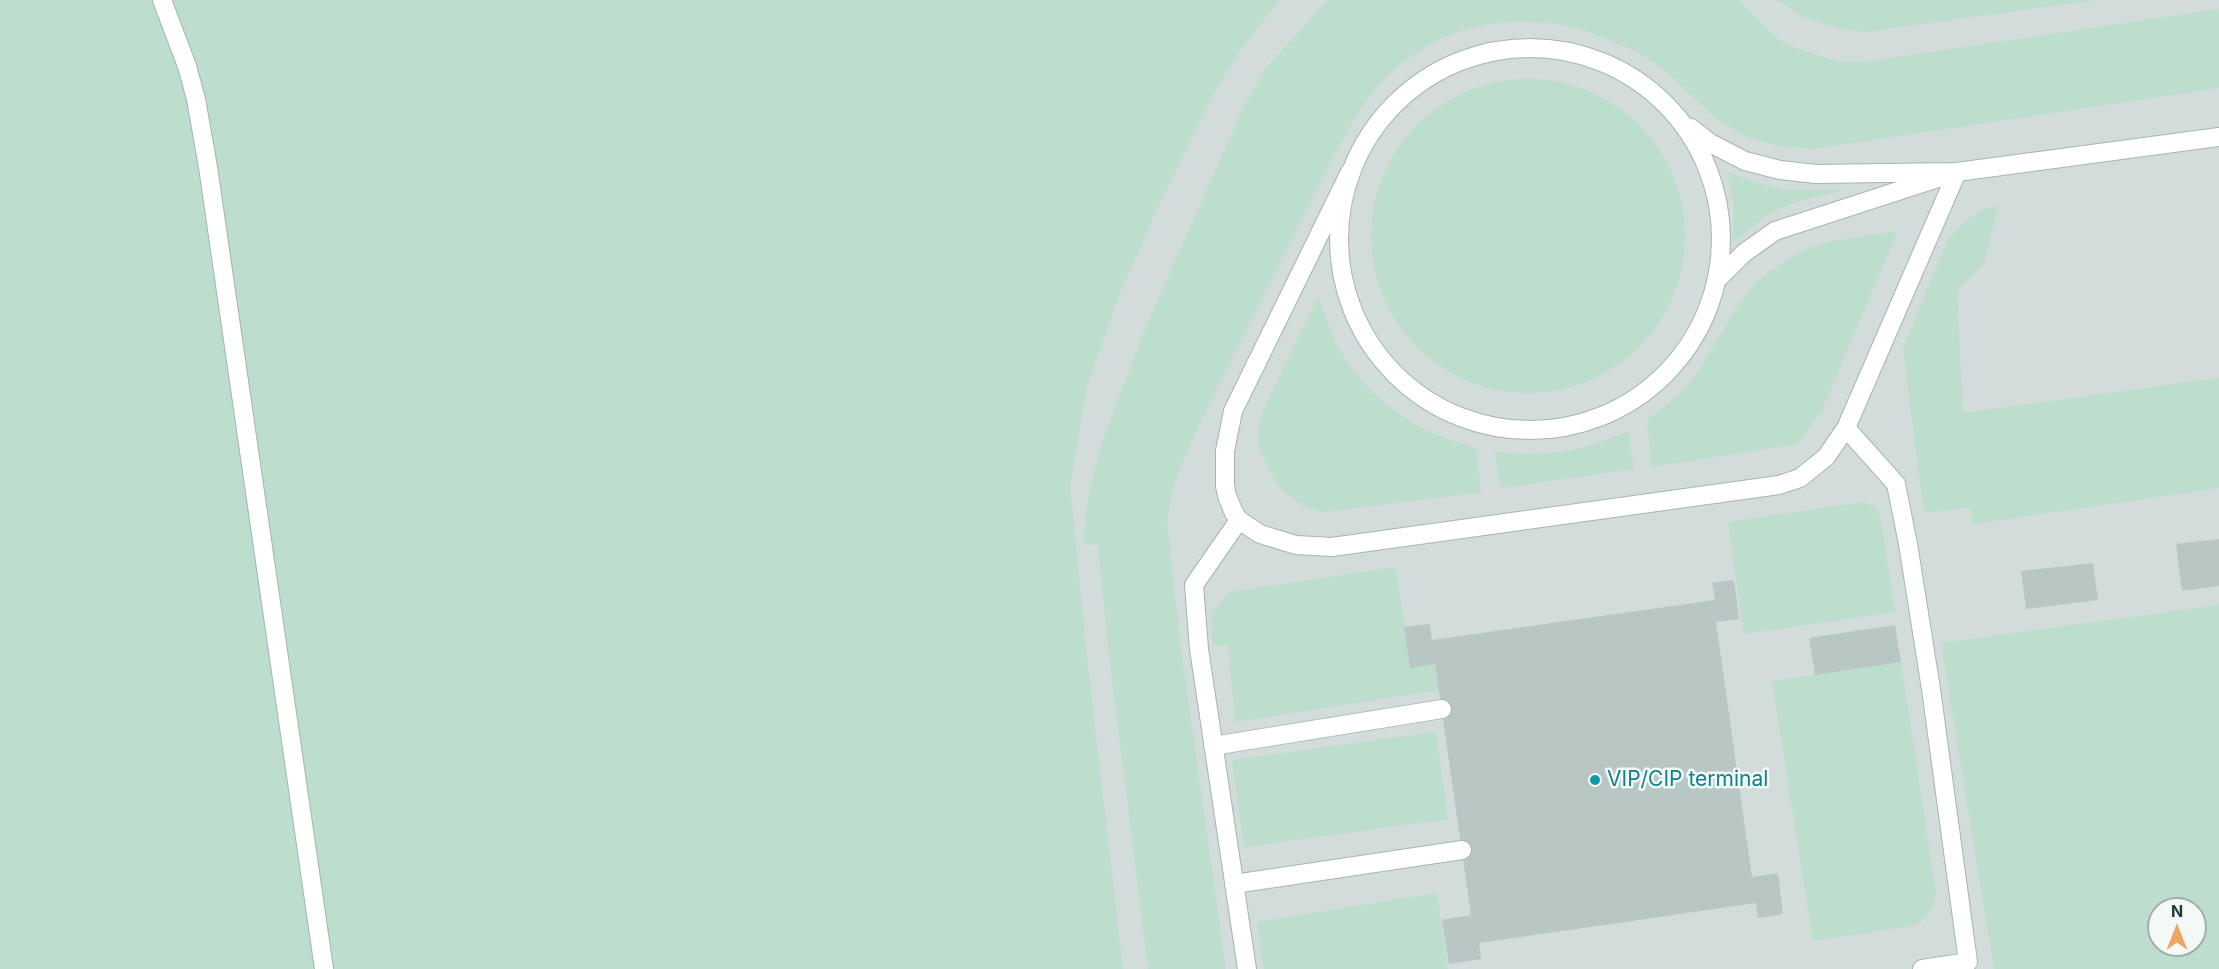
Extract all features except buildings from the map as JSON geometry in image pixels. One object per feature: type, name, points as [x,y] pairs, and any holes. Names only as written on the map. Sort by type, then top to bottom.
[{"type":"street","points":[[162,0],[187,66],[196,99],[208,167],[324,969]]},
{"type":"street","points":[[1350,172],[1342,201],[1338,231],[1345,291],[1356,319],[1371,345],[1390,369],[1412,390],[1438,406],[1465,418],[1494,426],[1525,430],[1558,427],[1590,420],[1621,406],[1649,389],[1673,366],[1693,340],[1708,310],[1718,279],[1720,213],[1712,180],[1700,150],[1682,122],[1660,98],[1633,78],[1605,62],[1572,53],[1540,48],[1509,48],[1480,54],[1451,64],[1425,79],[1380,119],[1363,145],[1233,411],[1228,431],[1224,468],[1227,496],[1234,513],[1239,520],[1260,534],[1308,546],[1332,547],[1779,485],[1800,478],[1834,449],[1846,428],[1957,172]]},
{"type":"street","points":[[1682,122],[1727,153],[1745,161],[1780,170],[1816,174],[1957,172],[2219,137]]},
{"type":"street","points":[[1718,279],[1744,253],[1775,231],[1957,172]]},
{"type":"street","points":[[1846,428],[1896,484],[1931,689],[1968,962],[1922,969]]},
{"type":"street","points":[[1239,520],[1194,585],[1199,649],[1247,969]]},
{"type":"street","points":[[1213,746],[1442,709]]},
{"type":"street","points":[[1234,884],[1462,850]]},
{"type":"shaded area","points":[[0,0],[2219,0],[2219,969],[0,969]]},
{"type":"green space","points":[[0,0],[1280,0],[1239,51],[1214,93],[1154,215],[1119,295],[1087,386],[1070,485],[1086,649],[1123,969],[0,969]]},
{"type":"green space","points":[[1328,0],[1738,0],[1776,38],[1795,48],[1840,62],[1864,62],[2219,9],[2219,88],[1813,149],[1778,146],[1744,136],[1715,118],[1667,72],[1638,52],[1579,28],[1518,21],[1485,25],[1456,32],[1427,46],[1400,64],[1375,88],[1356,116],[1325,172],[1207,408],[1171,493],[1167,524],[1181,650],[1226,969],[1148,969],[1109,654],[1098,544],[1083,545],[1089,492],[1104,437],[1147,324],[1243,109],[1265,69]]},
{"type":"green space","points":[[1777,0],[2096,0],[1865,32],[1836,28],[1804,17]]},
{"type":"green space","points":[[1528,79],[1559,82],[1588,91],[1615,106],[1639,125],[1658,149],[1673,176],[1682,205],[1685,236],[1682,267],[1673,296],[1658,323],[1639,347],[1615,366],[1588,381],[1559,390],[1528,393],[1497,390],[1468,381],[1441,366],[1417,347],[1398,323],[1383,296],[1374,267],[1371,236],[1374,205],[1383,176],[1398,149],[1417,125],[1441,106],[1468,91],[1497,82]]},
{"type":"green space","points":[[1727,172],[1756,183],[1785,190],[1845,190],[1798,201],[1770,213],[1733,242],[1734,206]]},
{"type":"green space","points":[[1998,206],[1984,264],[1957,291],[1963,413],[2219,378],[2219,488],[1973,524],[1970,507],[1924,513],[1903,349],[1948,239],[1964,222],[1983,209]]},
{"type":"green space","points":[[1898,231],[1822,410],[1801,439],[1792,445],[1651,467],[1647,419],[1684,390],[1698,372],[1742,299],[1757,282],[1773,269],[1808,248],[1827,242]]},
{"type":"green space","points":[[1318,297],[1336,344],[1350,367],[1369,389],[1417,426],[1476,449],[1481,492],[1322,512],[1302,506],[1275,481],[1260,451],[1258,436],[1260,421],[1265,406]]},
{"type":"green space","points":[[1628,432],[1634,469],[1501,488],[1495,452],[1529,454],[1563,452],[1596,444]]},
{"type":"green space","points":[[1863,502],[1875,507],[1881,520],[1895,612],[1744,634],[1728,522]]},
{"type":"green space","points":[[1396,567],[1410,667],[1435,664],[1439,690],[1235,722],[1228,644],[1213,647],[1211,621],[1213,613],[1230,592]]},
{"type":"green space","points":[[2219,605],[2219,969],[1994,969],[1941,643]]},
{"type":"green space","points":[[1901,662],[1936,893],[1934,904],[1922,921],[1912,926],[1813,941],[1772,681]]},
{"type":"green space","points":[[1436,732],[1448,819],[1244,847],[1232,760]]},
{"type":"green space","points":[[1437,893],[1448,969],[1264,969],[1257,922]]},
{"type":"place","name":"VIP/CIP terminal","points":[[1595,780]]}]
